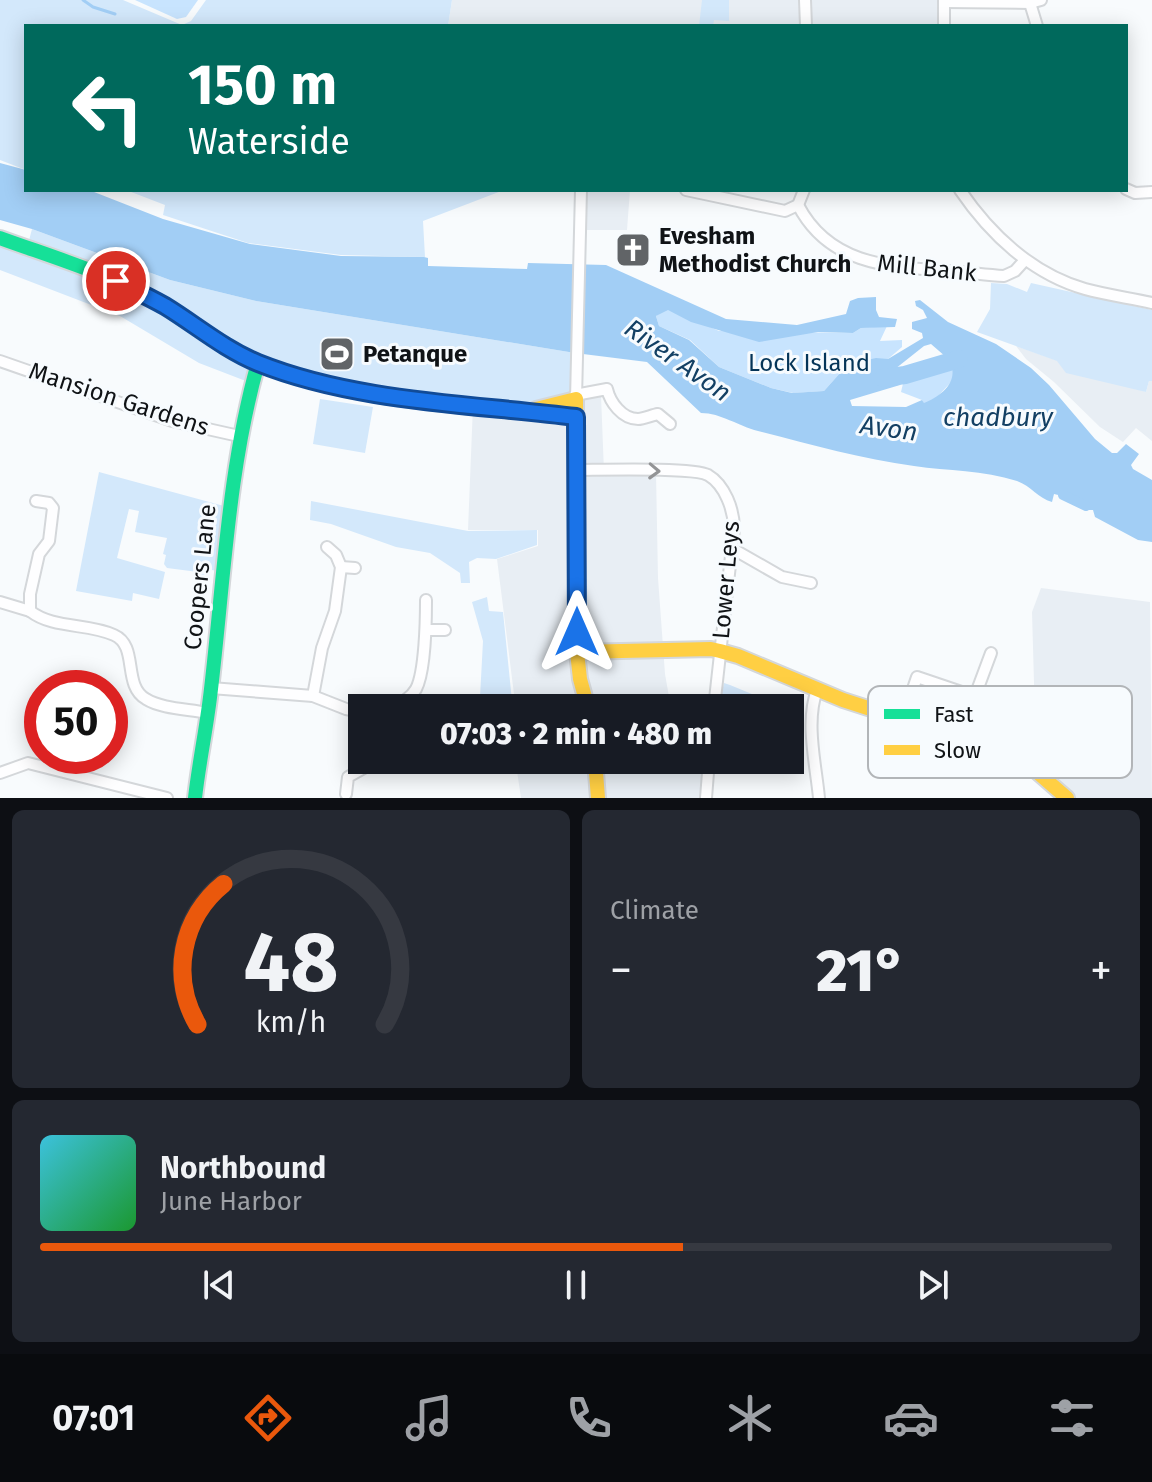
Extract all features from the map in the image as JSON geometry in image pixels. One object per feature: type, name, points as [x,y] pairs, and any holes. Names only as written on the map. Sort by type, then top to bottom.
[{"type":"main road","points":[[0,238],[116,281],[163,305],[231,350],[258,363],[319,381],[391,395],[576,417]]},
{"type":"main road","name":"Coopers Lane","points":[[195,798],[211,688],[231,488],[239,436],[258,363]]},
{"type":"main road","points":[[523,411],[576,397],[577,652],[584,694]]},
{"type":"main road","points":[[577,652],[711,649],[738,656],[868,709]]},
{"type":"main road","points":[[596,774],[598,798]]},
{"type":"main road","points":[[1044,778],[1067,798]]},
{"type":"street","points":[[805,0],[806,24]]},
{"type":"street","points":[[944,24],[944,1],[1036,1],[1037,24]]},
{"type":"street","points":[[1128,190],[1135,193],[1152,192]]},
{"type":"street","points":[[694,192],[785,211],[798,205],[803,192]]},
{"type":"street","points":[[961,192],[990,231],[1025,260],[1084,289],[1152,303]]},
{"type":"street","points":[[581,194],[576,397],[607,389],[610,399],[625,415],[637,420],[658,414],[670,424]]},
{"type":"street","name":"Mill Bank","points":[[798,205],[808,224],[819,234],[868,263],[1004,276],[1015,271],[1025,260]]},
{"type":"street","name":"Mansion Gardens","points":[[0,361],[172,421],[239,436]]},
{"type":"street","name":"Lower Leys","points":[[576,470],[702,473],[721,488],[734,519],[715,694]]},
{"type":"street","points":[[30,611],[35,571],[39,554],[49,541],[53,508],[49,503],[36,501]]},
{"type":"street","points":[[313,696],[322,648],[335,611],[341,567],[336,555],[327,547]]},
{"type":"street","points":[[733,549],[782,577],[811,583]]},
{"type":"street","points":[[341,567],[355,568]]},
{"type":"street","points":[[412,694],[417,687],[426,630],[426,600]]},
{"type":"street","points":[[0,602],[51,621],[115,635],[125,645],[132,680],[142,697],[152,702],[207,713]]},
{"type":"street","points":[[426,630],[445,630]]},
{"type":"street","points":[[983,686],[991,653]]},
{"type":"street","points":[[914,686],[917,677],[944,686]]},
{"type":"street","points":[[211,688],[313,696],[348,709]]},
{"type":"street","points":[[817,690],[813,701],[813,733],[819,798]]},
{"type":"street","points":[[0,773],[28,763],[167,798]]},
{"type":"street","points":[[346,794],[348,777],[353,774]]},
{"type":"street","points":[[706,798],[708,774]]},
{"type":"shaded area","points":[[0,0],[123,0],[180,24],[24,24],[24,169],[0,160]]},
{"type":"shaded area","points":[[206,0],[452,0],[448,24],[184,24],[191,21]]},
{"type":"shaded area","points":[[452,0],[944,0],[946,24],[448,24]]},
{"type":"shaded area","points":[[702,0],[729,0],[729,21],[714,20],[713,24],[699,24]]},
{"type":"shaded area","points":[[131,192],[499,192],[423,221],[425,257],[341,255],[248,243],[163,215],[165,205]]},
{"type":"shaded area","points":[[578,192],[630,192],[627,230],[576,230]]},
{"type":"shaded area","points":[[32,229],[170,280],[256,301],[575,353],[575,395],[535,409],[446,403],[258,363],[251,383],[199,363],[120,316],[0,270],[0,238],[27,248]]},
{"type":"shaded area","points":[[991,283],[1007,284],[1027,292],[1031,283],[1152,310],[1152,381],[1149,381],[1146,392],[1066,373],[1057,361],[977,332],[990,309]]},
{"type":"shaded area","points":[[1016,346],[1146,392],[1149,381],[1152,381],[1152,441],[1136,428],[1123,442],[1100,427],[1026,359]]},
{"type":"shaded area","points":[[601,395],[604,472],[656,473],[658,578],[669,694],[514,694],[497,559],[538,546],[538,530],[468,530],[473,405]]},
{"type":"shaded area","points":[[320,399],[373,407],[365,453],[313,444]]},
{"type":"shaded area","points":[[99,472],[224,506],[217,571],[207,569],[205,578],[197,577],[198,572],[167,568],[164,564],[166,555],[163,554],[167,538],[135,532],[139,511],[129,509],[117,558],[165,572],[159,599],[133,593],[132,601],[76,591]]},
{"type":"shaded area","points":[[311,501],[468,531],[537,530],[537,545],[496,559],[477,558],[469,562],[470,583],[461,583],[460,573],[430,553],[396,547],[331,524],[310,520]]},
{"type":"shaded area","points":[[1041,588],[1150,602],[1152,798],[1066,798],[1043,778],[1132,778],[1132,686],[1034,686],[1032,612]]},
{"type":"shaded area","points":[[487,597],[489,611],[503,612],[511,694],[480,694],[483,641],[472,602]]},
{"type":"shaded area","points":[[724,683],[751,694],[721,694]]},
{"type":"shaded area","points":[[517,774],[707,774],[706,798],[521,798]]},
{"type":"green space","points":[[135,0],[198,0],[186,17],[177,19]]},
{"type":"green space","name":"Lock Island","points":[[667,308],[719,331],[853,333],[861,328],[887,326],[880,341],[902,340],[902,347],[888,359],[840,373],[824,391],[793,393],[771,388],[719,367],[690,340],[659,326],[656,316]]},
{"type":"green space","points":[[953,367],[953,380],[937,397],[924,404],[922,400],[901,392],[905,375]]},
{"type":"water","name":"chadbury","points":[[0,163],[24,169],[24,192],[94,192],[163,219],[250,244],[341,256],[424,257],[428,258],[428,266],[527,269],[528,263],[606,265],[726,319],[797,325],[846,314],[850,301],[876,297],[879,317],[897,319],[895,327],[861,328],[853,333],[818,332],[759,342],[691,322],[668,310],[656,316],[659,326],[689,340],[719,367],[792,393],[824,391],[840,373],[863,361],[888,359],[923,338],[922,333],[912,329],[912,322],[927,318],[923,310],[916,306],[915,301],[920,300],[948,322],[996,344],[1031,368],[1095,439],[1112,453],[1117,453],[1126,444],[1139,454],[1131,465],[1152,480],[1152,542],[1138,540],[1095,517],[1084,501],[1054,494],[1052,502],[1017,481],[855,455],[701,413],[647,362],[256,301],[170,280],[0,220]],"holes":[[[931,344],[946,357],[937,363],[939,370],[952,367],[953,373],[945,390],[930,400],[906,407],[852,406],[850,400],[900,385],[906,378],[904,372],[895,369],[924,346]]]},
{"type":"waterway","points":[[83,0],[93,7],[115,14]]},
{"type":"waterway","name":"River Avon","points":[[883,378],[905,375],[959,359]]},
{"type":"waterway","points":[[1063,495],[1086,506]]},
{"type":"traffic: fast","points":[[0,238],[125,285],[164,305],[245,357],[295,376],[335,387],[415,400],[576,417]]},
{"type":"traffic: fast","points":[[195,798],[209,703],[233,484],[258,363]]},
{"type":"traffic: slow","points":[[536,409],[576,399],[577,652],[584,694]]},
{"type":"traffic: slow","points":[[577,652],[711,649],[738,656],[868,708]]},
{"type":"traffic: slow","points":[[596,774],[598,798]]},
{"type":"traffic: slow","points":[[1044,778],[1067,798]]},
{"type":"place","name":"Evesham Methodist Church","points":[[633,250]]},
{"type":"place","name":"Petanque","points":[[337,354]]},
{"type":"route","points":[[116,281],[163,305],[231,350],[288,373],[417,399],[576,417],[577,632]]},
{"type":"water label","name":"Avon","points":[[889,428]]}]
